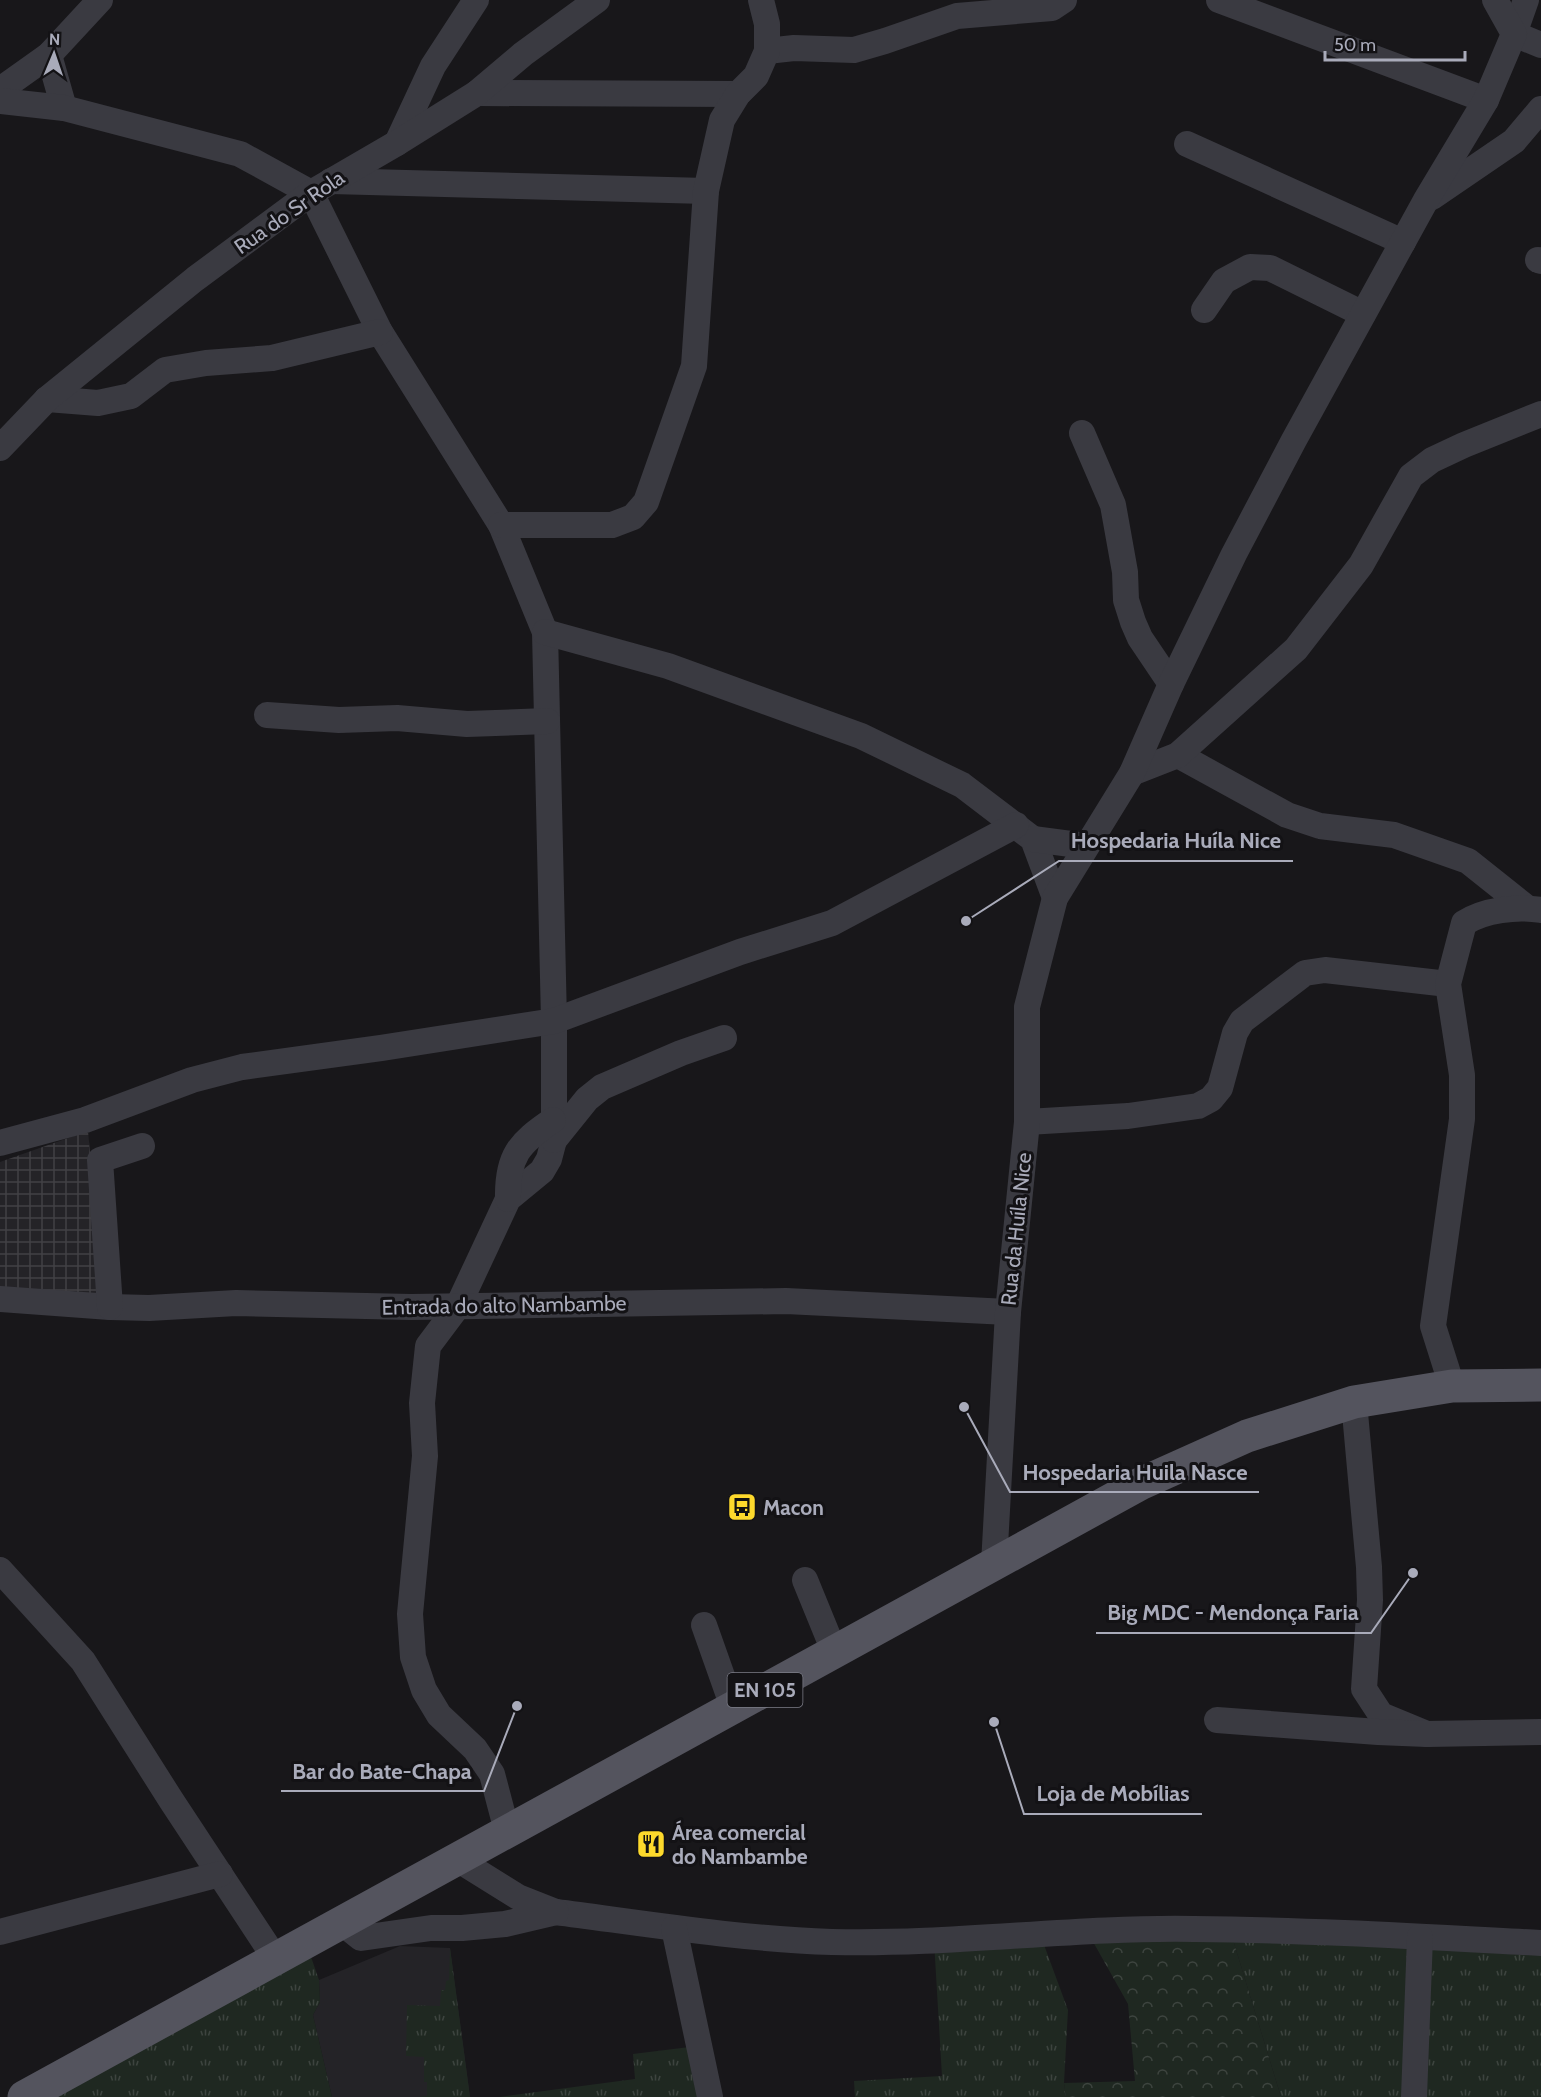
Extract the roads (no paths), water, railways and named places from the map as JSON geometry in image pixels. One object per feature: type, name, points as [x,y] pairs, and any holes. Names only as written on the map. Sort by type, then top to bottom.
[{"type":"main road","name":"EN 105","points":[[24,2097],[1140,1484],[1247,1436],[1354,1402],[1452,1386],[1541,1385]]},
{"type":"street","points":[[0,90],[49,55],[100,0]]},
{"type":"street","points":[[398,143],[433,66],[476,0]]},
{"type":"street","name":"Rua do Sr Rola","points":[[0,448],[47,399],[195,279],[321,187],[398,143],[477,93],[524,54],[597,0]]},
{"type":"street","points":[[501,525],[612,525],[633,517],[646,502],[694,366],[706,191],[722,120],[738,94],[756,76],[767,51],[767,24],[761,0]]},
{"type":"street","points":[[767,51],[794,48],[854,50],[885,41],[962,8],[1052,8],[1064,0]]},
{"type":"street","points":[[1219,0],[1486,100]]},
{"type":"street","points":[[1495,0],[1514,34],[1541,45]]},
{"type":"street","name":"Rua da Huíla Nice","points":[[994,1564],[1008,1312],[1027,1122],[1028,1007],[1055,898],[1132,773],[1171,684],[1234,554],[1426,200],[1486,100],[1526,0]]},
{"type":"street","points":[[49,55],[64,108]]},
{"type":"street","points":[[477,93],[738,94]]},
{"type":"street","points":[[0,101],[64,108],[240,154],[321,187],[706,191]]},
{"type":"street","points":[[1426,200],[1471,172],[1514,141],[1541,109]]},
{"type":"street","points":[[1187,144],[1403,242]]},
{"type":"street","points":[[321,187],[380,332],[501,525],[545,632],[554,1021],[554,1130],[549,1159],[542,1171],[508,1199],[458,1306],[428,1346]]},
{"type":"street","points":[[1204,310],[1224,281],[1250,267],[1270,268],[1363,314]]},
{"type":"street","points":[[47,399],[98,403],[131,396],[165,370],[206,363],[272,358],[380,332]]},
{"type":"street","points":[[1132,773],[1178,754],[1296,649],[1361,565],[1411,476],[1432,460],[1541,414]]},
{"type":"street","points":[[1082,433],[1113,504],[1125,572],[1126,600],[1133,622],[1140,638],[1171,684]]},
{"type":"street","points":[[545,632],[668,666],[861,736],[962,785],[1025,832],[1086,846]]},
{"type":"street","points":[[267,715],[339,720],[397,718],[467,724],[548,721]]},
{"type":"street","points":[[1178,754],[1287,815],[1320,826],[1394,835],[1468,861],[1534,909]]},
{"type":"street","points":[[1025,832],[1055,898]]},
{"type":"street","points":[[0,1143],[85,1120],[192,1080],[242,1066],[381,1048],[554,1021],[740,952],[832,923],[1025,832]]},
{"type":"street","points":[[1452,1386],[1433,1326],[1462,1119],[1462,1075],[1448,984],[1464,923],[1475,916],[1534,909]]},
{"type":"street","points":[[1027,1122],[1128,1116],[1197,1106],[1211,1099],[1220,1088],[1235,1033],[1242,1021],[1305,973],[1325,970],[1448,984]]},
{"type":"street","points":[[554,1130],[602,1087],[681,1053],[724,1038]]},
{"type":"street","points":[[110,1307],[100,1160],[142,1146]]},
{"type":"street","name":"Entrada do alto Nambambe","points":[[0,1299],[149,1308],[236,1303],[411,1308],[786,1301],[1008,1312]]},
{"type":"street","points":[[411,1308],[428,1346],[422,1403],[425,1456],[410,1614],[413,1657],[424,1690],[439,1715],[475,1749],[492,1774],[507,1831]]},
{"type":"street","points":[[1354,1402],[1369,1567],[1370,1600],[1364,1689],[1381,1715],[1427,1734]]},
{"type":"street","points":[[0,1570],[83,1661],[275,1958]]},
{"type":"street","points":[[805,1580],[834,1652]]},
{"type":"street","points":[[704,1625],[733,1707]]},
{"type":"street","points":[[1217,1720],[1427,1734],[1541,1732]]},
{"type":"street","points":[[457,1859],[518,1897],[556,1912],[753,1938],[834,1942],[967,1939],[1087,1931],[1193,1928],[1541,1943]]},
{"type":"street","points":[[0,1932],[220,1874]]},
{"type":"street","points":[[341,1922],[361,1938],[431,1928],[505,1924],[556,1912]]},
{"type":"street","points":[[674,1928],[710,2097]]},
{"type":"street","points":[[1414,2097],[1420,1937]]},
{"type":"place","name":"Hospedaria Huíla Nice","points":[[966,921]]},
{"type":"place","name":"Hospedaria Huila Nasce","points":[[964,1407]]},
{"type":"place","name":"Macon","points":[[742,1507]]},
{"type":"place","name":"Big MDC - Mendonça Faria","points":[[1413,1573]]},
{"type":"place","name":"Bar do Bate-Chapa","points":[[517,1706]]},
{"type":"place","name":"Loja de Mobílias","points":[[994,1722]]},
{"type":"place","name":"Área comercial do Nambambe","points":[[651,1844]]}]
